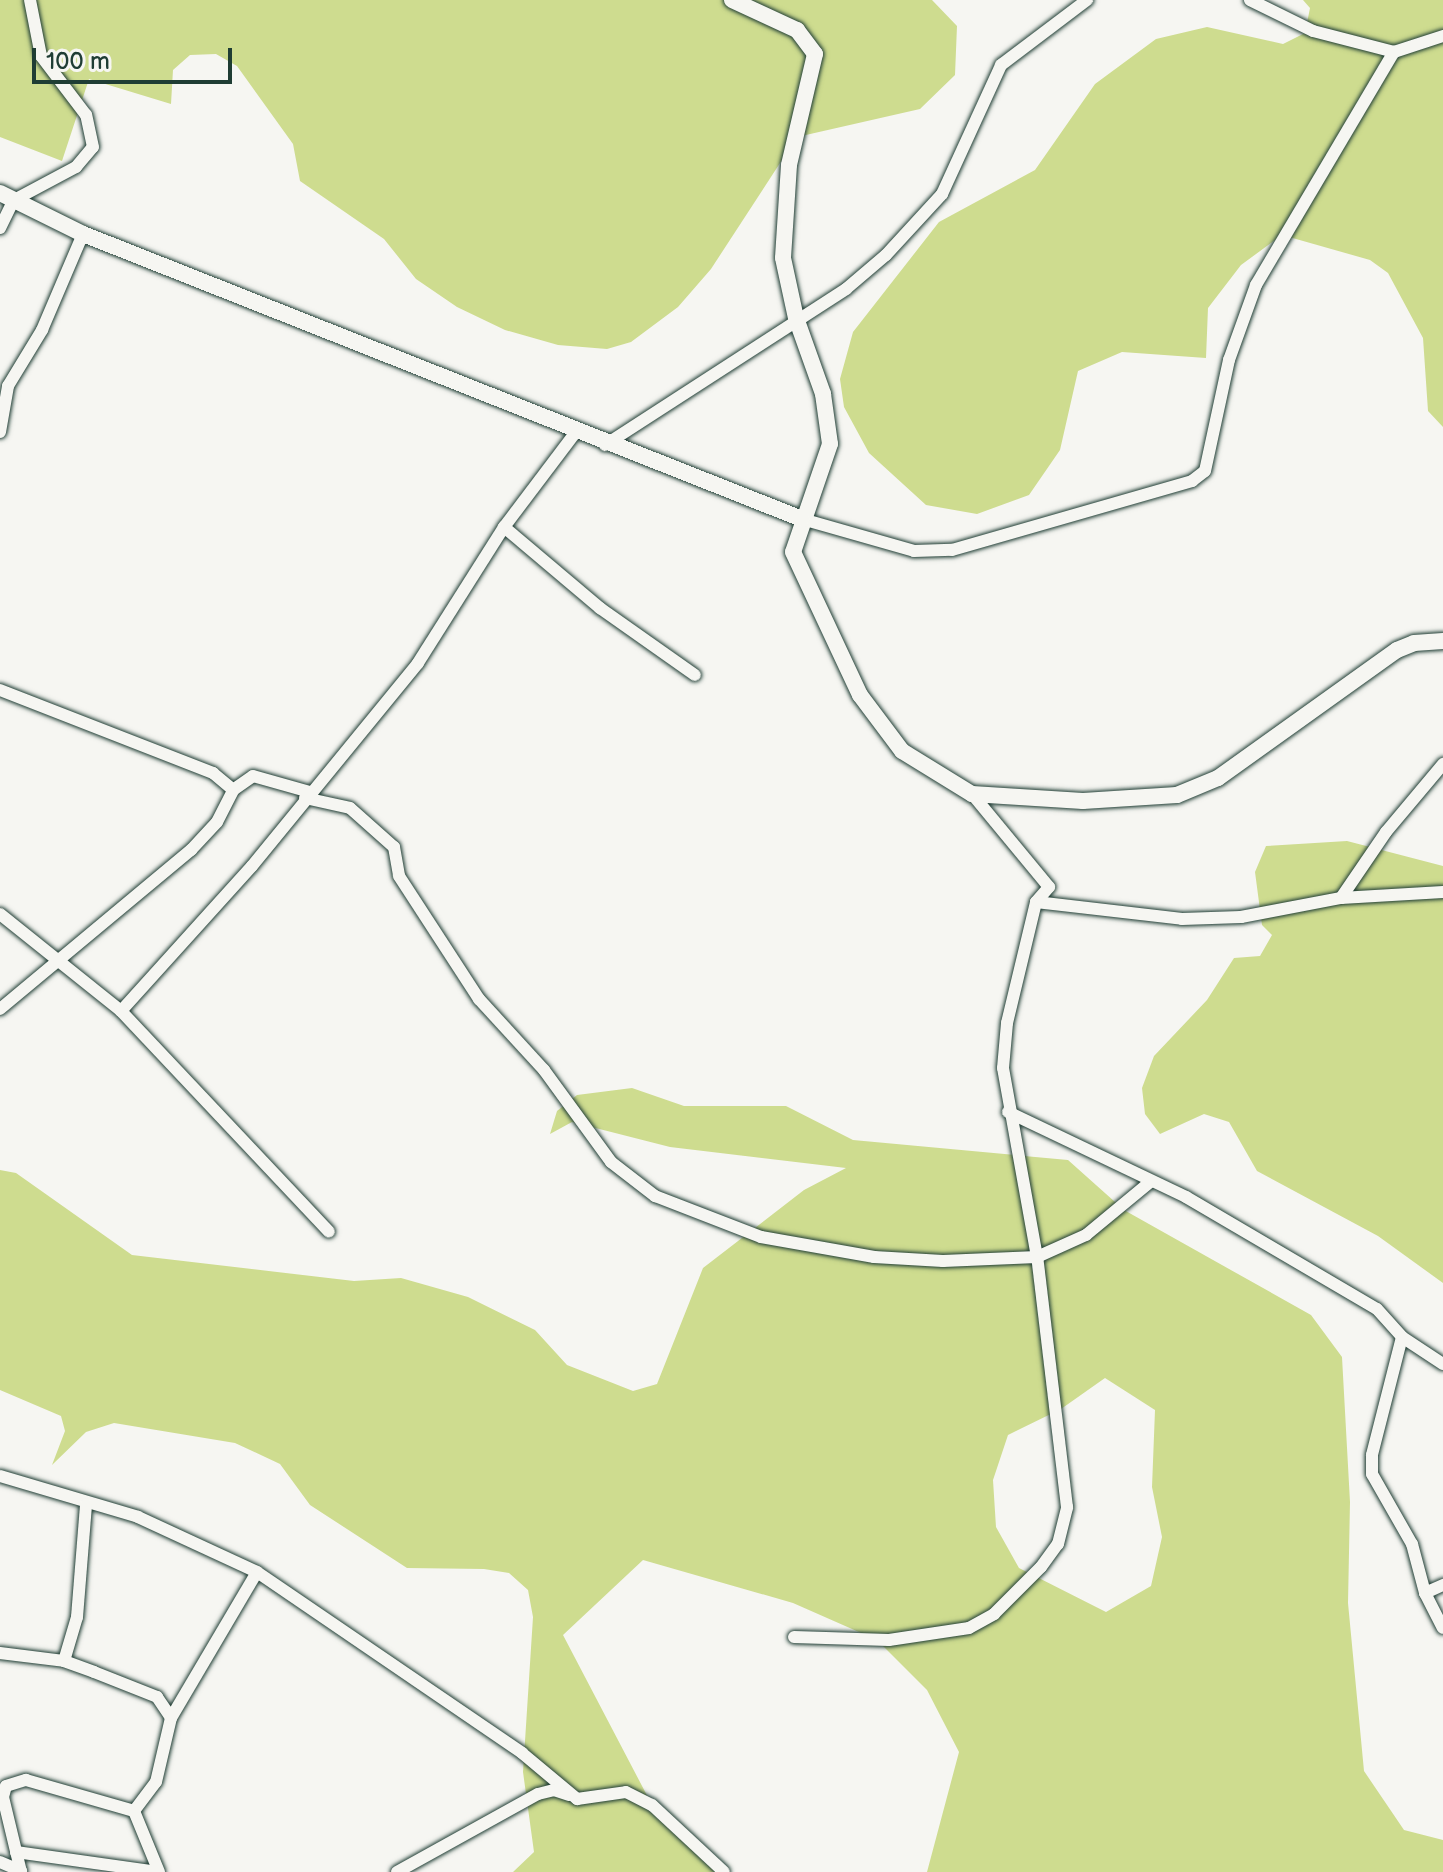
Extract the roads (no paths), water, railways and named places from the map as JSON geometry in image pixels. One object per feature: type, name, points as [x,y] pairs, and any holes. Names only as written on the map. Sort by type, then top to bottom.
[{"type":"street","points":[[0,228],[10,198],[76,167],[93,147],[86,115],[41,56],[30,0]]},
{"type":"street","points":[[732,0],[797,30],[815,54],[783,210],[783,258],[796,318],[830,424],[827,459],[802,519],[793,552],[860,695],[902,751],[972,794],[1049,887],[1036,902],[1005,1036],[1008,1112],[1037,1257],[1066,1483],[1058,1544],[994,1614],[969,1628],[901,1639],[794,1637]]},
{"type":"street","points":[[605,445],[796,318],[846,289],[921,223],[942,194],[1001,65],[1087,0]]},
{"type":"street","points":[[1250,0],[1313,31],[1394,52],[1443,36]]},
{"type":"street","points":[[10,198],[83,234],[605,445],[802,519],[914,551],[952,550],[1192,481],[1207,463],[1229,360],[1256,285],[1394,52]]},
{"type":"street","points":[[0,432],[4,384],[42,330],[83,234]]},
{"type":"street","points":[[121,1011],[252,866],[418,663],[504,527],[575,433]]},
{"type":"street","points":[[504,527],[600,608],[695,675]]},
{"type":"street","points":[[972,794],[1083,801],[1197,789],[1267,746],[1397,650],[1414,643],[1443,641]]},
{"type":"street","points":[[0,690],[213,773],[233,790]]},
{"type":"street","points":[[1341,898],[1409,801],[1443,764]]},
{"type":"street","points":[[0,1009],[56,959],[191,850],[217,822],[233,790],[253,776],[350,808],[394,847],[399,876],[479,999],[544,1070],[611,1162],[655,1196],[761,1237],[806,1247],[943,1261],[1037,1257],[1086,1235],[1150,1182]]},
{"type":"street","points":[[1036,902],[1182,919],[1241,917],[1341,898],[1443,892]]},
{"type":"street","points":[[0,914],[121,1011],[329,1232]]},
{"type":"street","points":[[1008,1112],[1186,1197],[1377,1309],[1402,1337],[1443,1364]]},
{"type":"street","points":[[1402,1337],[1372,1455],[1372,1474],[1412,1544],[1425,1593],[1443,1628]]},
{"type":"street","points":[[0,1476],[196,1540],[257,1572],[496,1734],[577,1799]]},
{"type":"street","points":[[64,1661],[77,1617],[86,1504]]},
{"type":"street","points":[[134,1811],[156,1782],[171,1718],[257,1572]]},
{"type":"street","points":[[1425,1593],[1443,1585]]},
{"type":"street","points":[[0,1653],[64,1661],[157,1697],[171,1718]]},
{"type":"street","points":[[16,1852],[158,1872],[147,1833],[134,1811],[14,1780],[3,1797],[16,1852],[21,1872]]},
{"type":"street","points":[[397,1872],[538,1794],[554,1790],[577,1799],[626,1792],[652,1805],[724,1872]]},
{"type":"street","points":[[0,1862],[21,1872]]}]
